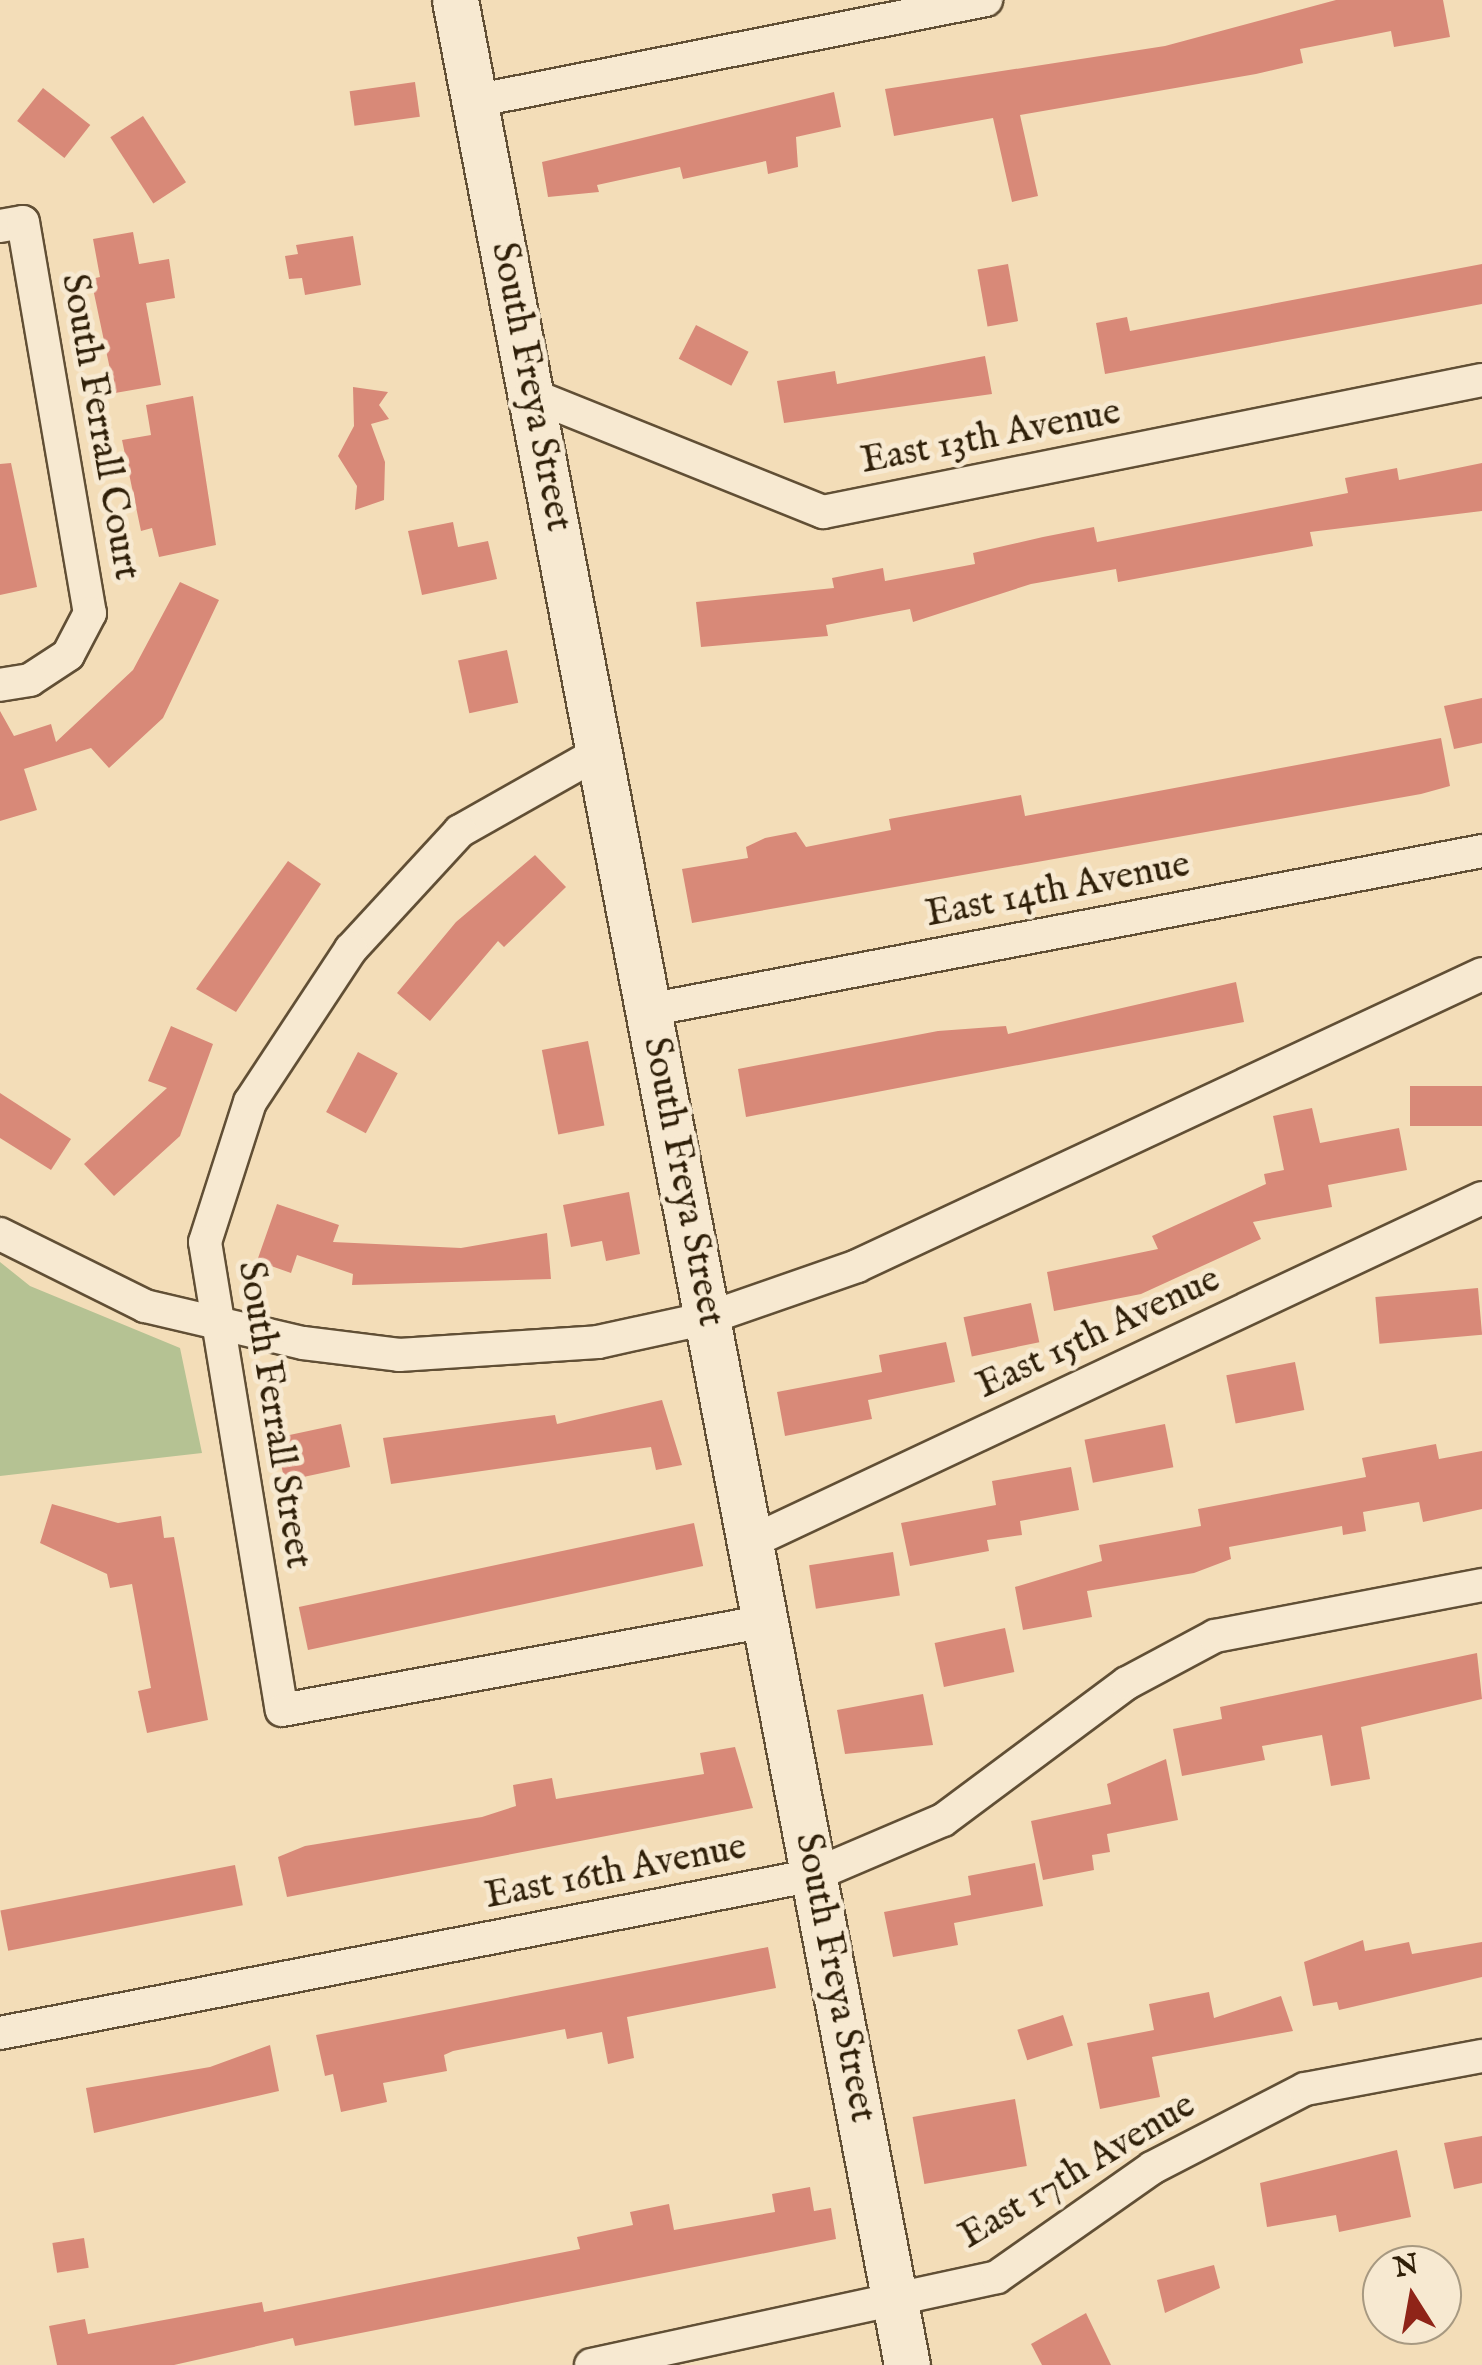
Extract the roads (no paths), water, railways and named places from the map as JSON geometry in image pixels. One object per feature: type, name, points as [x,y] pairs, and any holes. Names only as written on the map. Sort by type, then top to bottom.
[{"type":"main road","name":"South Freya Street","points":[[455,0],[768,1621],[907,2365]]},
{"type":"street","points":[[474,101],[986,0]]},
{"type":"street","name":"South Ferrall Court","points":[[11,224],[90,613],[68,655],[15,683]]},
{"type":"street","name":"East 13th Avenue","points":[[532,395],[823,512],[1482,380]]},
{"type":"street","name":"South Ferrall Street","points":[[598,752],[460,832],[352,949],[250,1102],[205,1242],[212,1326],[282,1710],[768,1621]]},
{"type":"street","name":"East 14th Avenue","points":[[648,1010],[1482,851]]},
{"type":"street","points":[[0,1234],[99,1287],[212,1326],[399,1355],[505,1353],[708,1318],[974,1216],[1382,1014],[1482,974]]},
{"type":"street","name":"East 15th Avenue","points":[[751,1542],[1482,1198]]},
{"type":"street","name":"East 16th Avenue","points":[[0,2033],[814,1875],[943,1820],[1127,1684],[1216,1636],[1482,1586]]},
{"type":"street","name":"East 17th Avenue","points":[[591,2365],[896,2306],[997,2276],[1152,2168],[1304,2089],[1482,2056]]}]
